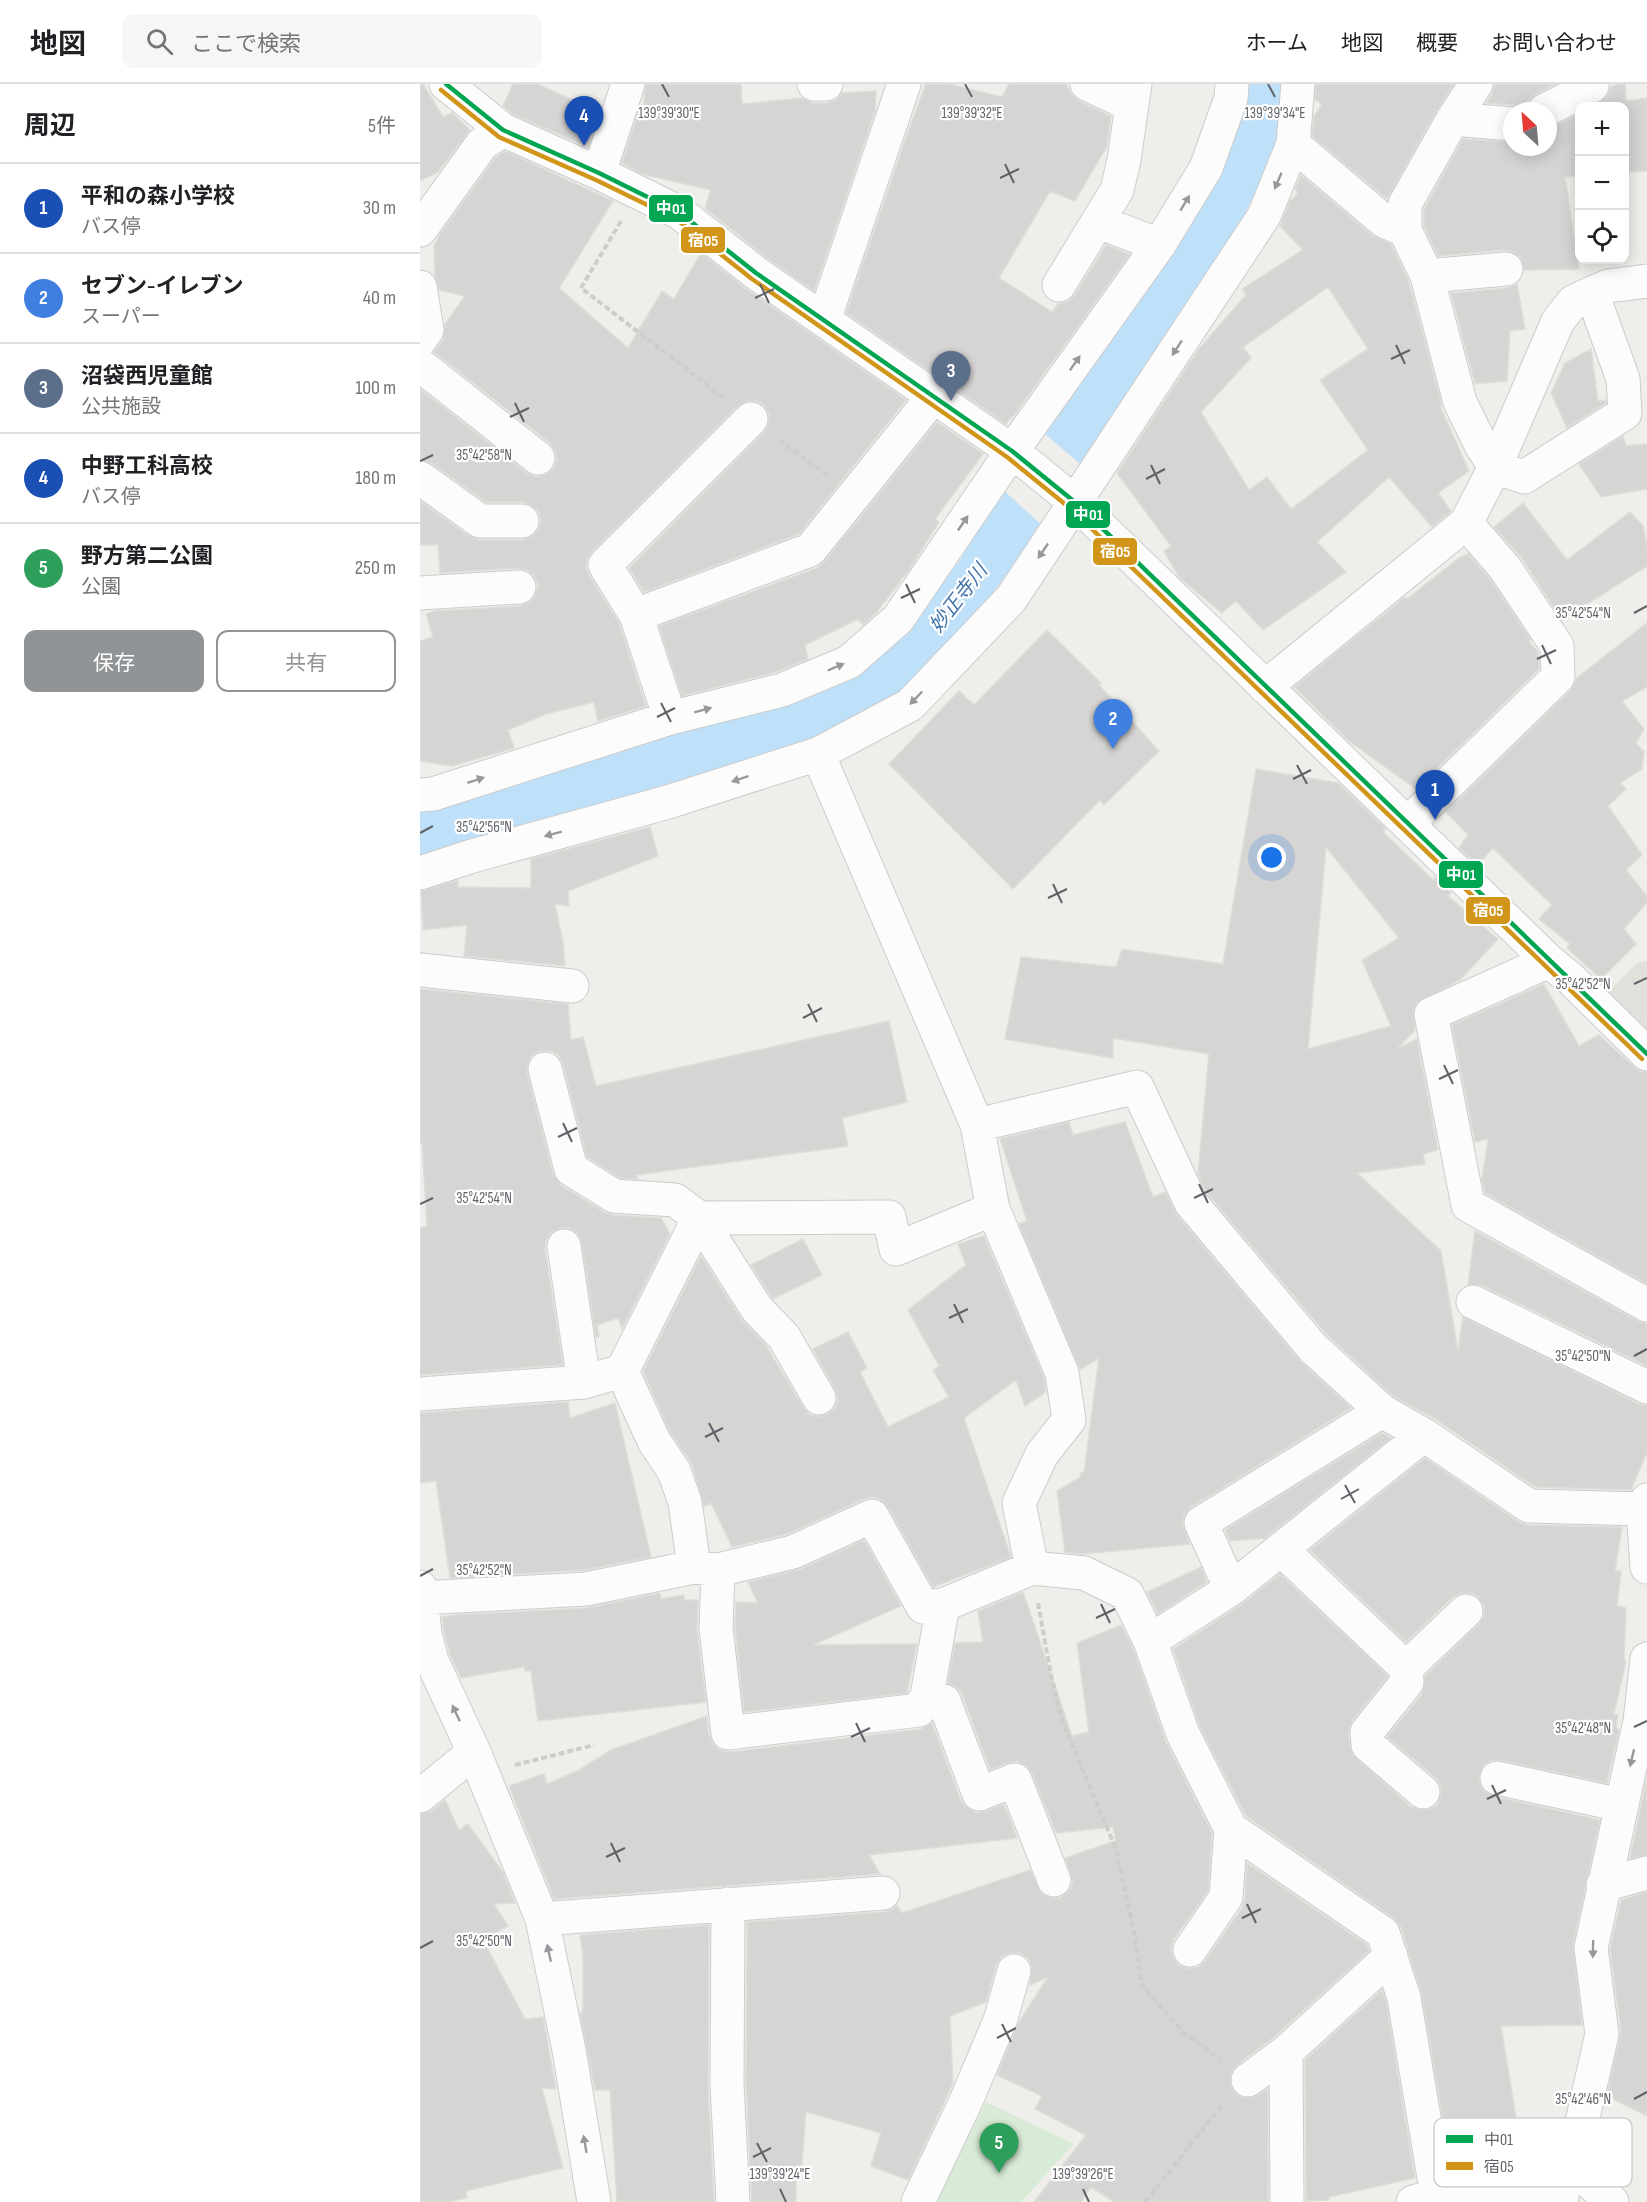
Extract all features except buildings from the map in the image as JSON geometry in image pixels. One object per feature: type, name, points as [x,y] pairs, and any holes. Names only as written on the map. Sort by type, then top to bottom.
[{"type":"street","points":[[446,84],[503,130],[599,173],[680,213],[756,273],[934,396],[1017,456],[1071,499],[1647,1054]]},
{"type":"street","points":[[599,173],[628,84]]},
{"type":"street","points":[[814,84],[826,84]]},
{"type":"street","points":[[824,320],[904,84]]},
{"type":"street","points":[[1059,285],[1117,190],[1133,95],[1087,84]]},
{"type":"street","points":[[420,795],[432,794],[670,718],[782,690],[849,662],[898,619],[1017,456],[1159,244],[1206,168],[1231,98],[1232,84]]},
{"type":"street","points":[[420,873],[469,857],[668,802],[818,754],[910,705],[1011,599],[1071,499],[1264,216],[1293,144],[1298,84]]},
{"type":"street","points":[[1476,84],[1453,119],[1405,204],[1406,230],[1427,276],[1460,402],[1481,446],[1495,467],[1524,477],[1625,413],[1623,379],[1592,293]]},
{"type":"street","points":[[1557,104],[1592,86]]},
{"type":"street","points":[[1453,119],[1503,123]]},
{"type":"street","points":[[420,230],[482,144],[503,130]]},
{"type":"street","points":[[1293,144],[1384,221],[1406,230]]},
{"type":"street","points":[[1099,222],[1159,244]]},
{"type":"street","points":[[1427,276],[1506,268]]},
{"type":"street","points":[[1265,687],[1466,523],[1495,467],[1558,321],[1573,302],[1608,286],[1647,281]]},
{"type":"street","points":[[420,287],[427,330],[420,340]]},
{"type":"street","points":[[420,365],[537,458]]},
{"type":"street","points":[[636,615],[810,550],[934,396]]},
{"type":"street","points":[[670,718],[636,615],[605,565],[750,418]]},
{"type":"street","points":[[420,478],[480,521],[522,521]]},
{"type":"street","points":[[1407,824],[1558,677],[1557,646],[1505,568],[1466,523]]},
{"type":"street","points":[[420,592],[519,587]]},
{"type":"street","points":[[818,754],[977,1125],[993,1209],[1062,1373],[1069,1420],[1042,1454],[1019,1503],[1032,1568]]},
{"type":"street","points":[[1549,961],[1431,1014],[1467,1205],[1647,1305]]},
{"type":"street","points":[[420,970],[572,986]]},
{"type":"street","points":[[545,1069],[571,1169],[614,1196],[675,1200],[699,1218],[757,1309],[784,1337],[819,1398]]},
{"type":"street","points":[[977,1125],[1137,1087],[1191,1203],[1313,1348],[1382,1411],[1424,1435],[1529,1506],[1645,1505],[1647,1552]]},
{"type":"street","points":[[699,1218],[889,1217],[896,1249],[993,1209]]},
{"type":"street","points":[[420,1394],[584,1382],[622,1371],[699,1218]]},
{"type":"street","points":[[564,1246],[584,1382]]},
{"type":"street","points":[[1473,1302],[1647,1387]]},
{"type":"street","points":[[622,1371],[654,1441],[674,1471],[706,1569],[716,1628],[728,1733],[919,1710],[927,1696],[943,1605]]},
{"type":"street","points":[[1231,1589],[1201,1523],[1382,1411]]},
{"type":"street","points":[[1150,1641],[1231,1589],[1424,1435]]},
{"type":"street","points":[[594,2202],[569,2050],[542,1919],[478,1762],[422,1634],[421,1592],[586,1589],[706,1569],[793,1552],[872,1516],[923,1607],[943,1605],[1032,1568],[1084,1573],[1126,1594],[1150,1641],[1183,1734],[1231,1829],[1383,1933],[1404,1998],[1425,2199],[1561,2200]]},
{"type":"street","points":[[1282,1550],[1406,1668],[1407,1682],[1367,1732],[1368,1745],[1423,1792]]},
{"type":"street","points":[[1406,1668],[1466,1611]]},
{"type":"street","points":[[1583,2118],[1602,2034],[1591,1948],[1640,1721],[1647,1659]]},
{"type":"street","points":[[927,1696],[944,1701],[980,1794],[1015,1780],[1054,1880]]},
{"type":"street","points":[[420,1796],[478,1762]]},
{"type":"street","points":[[1497,1778],[1621,1805]]},
{"type":"street","points":[[1190,1950],[1226,1897],[1231,1829]]},
{"type":"street","points":[[1603,1885],[1647,1873]]},
{"type":"street","points":[[542,1919],[882,1893]]},
{"type":"street","points":[[728,1904],[727,2084],[733,2202]]},
{"type":"street","points":[[1248,2080],[1287,2052],[1391,1956]]},
{"type":"street","points":[[918,2202],[966,2101],[1001,2018],[1014,1971]]},
{"type":"street","points":[[1287,2052],[1287,2202]]},
{"type":"street","points":[[1595,2187],[1612,2202]]},
{"type":"path","points":[[638,192],[581,288],[854,495]]},
{"type":"path","points":[[1032,1568],[1051,1675],[1062,1720],[1116,1849],[1134,1932],[1142,1984],[1183,2032],[1248,2080],[1217,2109],[1145,2202]]},
{"type":"path","points":[[478,1762],[594,1745]]},
{"type":"shaded area","points":[[1647,961],[1647,1033],[1607,993],[1637,963]]},
{"type":"green space","points":[[986,2102],[1074,2144],[1021,2202],[936,2202]]},
{"type":"water","name":"妙正寺川","points":[[1238,84],[1291,84],[1284,120],[1263,177],[1238,227],[1065,496],[936,669],[838,739],[420,858],[420,802],[785,701],[920,609],[960,560],[1021,460]]},
{"type":"pier","points":[[1039,429],[1086,469],[1045,528],[1001,488]]},
{"type":"transit line","name":"中01","points":[[446,84],[503,130],[599,173],[680,213],[756,273],[1012,451],[1076,503],[1647,1054]]},
{"type":"transit line","name":"宿05","points":[[441,90],[499,137],[676,219],[752,279],[1007,457],[1071,509],[1642,1059]]},
{"type":"place","name":"中野工科高校","points":[[584,146]]},
{"type":"place","name":"沼袋西児童館","points":[[951,401]]},
{"type":"place","name":"セブン-イレブン","points":[[1113,749]]},
{"type":"place","name":"平和の森小学校","points":[[1435,820]]},
{"type":"place","name":"野方第二公園","points":[[999,2173]]}]
